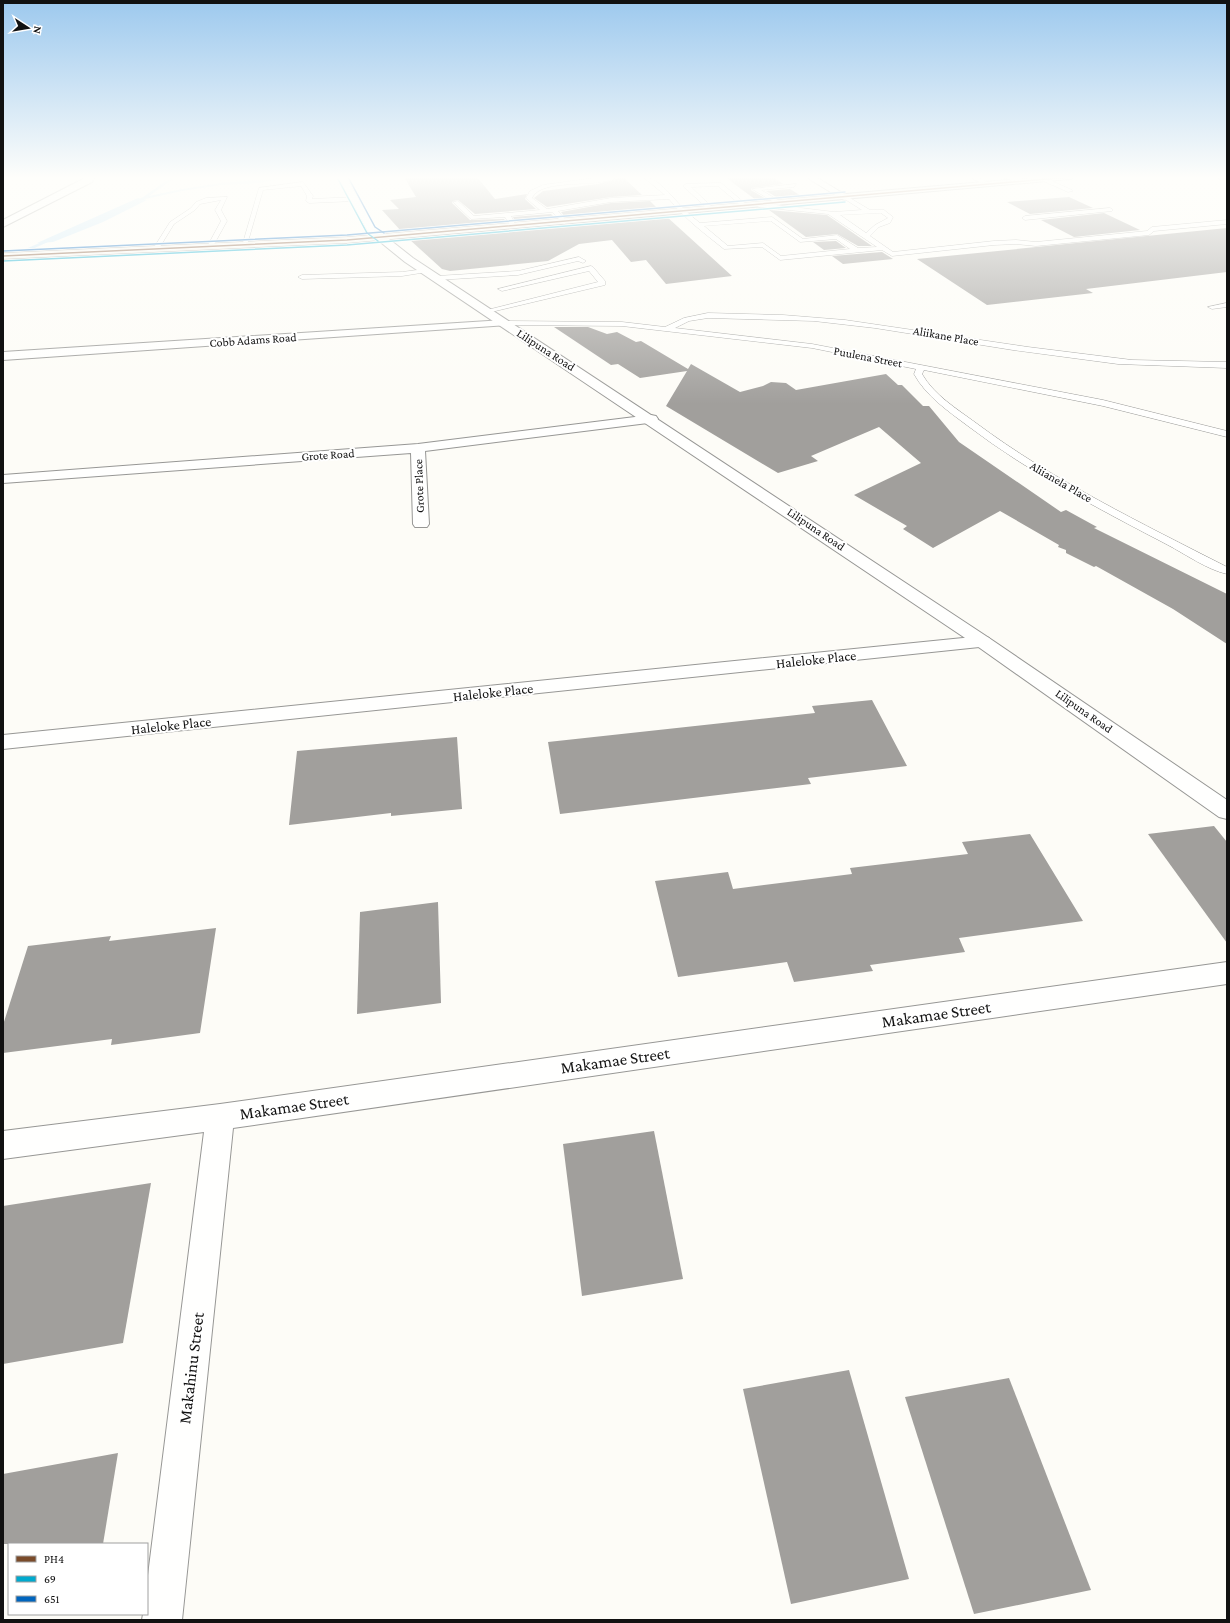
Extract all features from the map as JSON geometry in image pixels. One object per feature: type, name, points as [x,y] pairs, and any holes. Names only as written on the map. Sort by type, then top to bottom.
[{"type":"main road","points":[[3,256],[77,253]]},
{"type":"street","name":"Lilipuna Road","points":[[399,253],[651,419],[984,642],[1227,811]]},
{"type":"street","name":"Cobb Adams Road","points":[[3,356],[504,323]]},
{"type":"street","name":"Grote Road","points":[[3,479],[418,448],[651,419]]},
{"type":"street","name":"Grote Place","points":[[418,448],[421,524]]},
{"type":"street","name":"Haleloke Place","points":[[3,742],[984,642]]},
{"type":"street","name":"Makamae Street","points":[[3,1145],[220,1117],[1227,973]]},
{"type":"street","name":"Makahinu Street","points":[[162,1620],[220,1117]]},
{"type":"lane","points":[[773,253],[780,258],[830,253]]},
{"type":"lane","points":[[890,253],[892,254],[904,253]]},
{"type":"lane","points":[[302,277],[402,274],[472,276],[518,273],[580,259],[583,261]]},
{"type":"lane","points":[[487,311],[602,283],[591,268],[502,289]]},
{"type":"lane","points":[[472,276],[487,278],[492,281]]},
{"type":"lane","points":[[1212,307],[1227,305]]},
{"type":"lane","name":"Aliikane Place","points":[[667,329],[676,322],[702,316],[810,318],[888,326],[1005,346],[1118,361],[1149,364],[1203,363],[1227,365]]},
{"type":"lane","name":"Puulena Street","points":[[504,323],[555,325],[609,323],[812,346],[1138,410],[1227,434]]},
{"type":"lane","name":"Aliianela Place","points":[[921,367],[918,374],[926,388],[1004,448],[1077,493],[1227,571]]},
{"type":"building","points":[[424,253],[563,253],[548,261],[450,271],[442,269]]},
{"type":"building","points":[[623,253],[706,253],[732,276],[666,284],[646,260],[631,262]]},
{"type":"building","points":[[883,253],[893,259],[843,264],[832,256]]},
{"type":"building","points":[[980,253],[1227,253],[1227,272],[1086,289],[1093,293],[987,305],[917,259]]},
{"type":"building","points":[[554,327],[588,327],[607,334],[617,332],[636,342],[641,341],[688,369],[691,364],[740,392],[763,386],[771,382],[786,383],[796,390],[886,374],[898,385],[902,385],[923,406],[929,406],[959,442],[1061,512],[1066,510],[1097,527],[1094,528],[1227,594],[1227,644],[1173,609],[1096,566],[1094,567],[1066,553],[1066,550],[1058,547],[1059,545],[1000,511],[933,548],[903,529],[907,526],[854,495],[921,463],[879,427],[811,456],[818,461],[778,473],[666,406],[687,371],[640,378],[618,364],[611,365]]},
{"type":"building","points":[[872,700],[907,766],[808,778],[811,784],[560,814],[548,742],[815,713],[812,706]]},
{"type":"building","points":[[457,737],[462,809],[391,816],[391,813],[289,825],[297,751]]},
{"type":"building","points":[[1214,826],[1227,842],[1227,943],[1148,834]]},
{"type":"building","points":[[1030,834],[1083,921],[959,938],[965,952],[870,965],[873,971],[794,982],[787,962],[678,977],[655,881],[728,872],[733,889],[852,874],[850,868],[968,854],[962,842]]},
{"type":"building","points":[[438,902],[441,1003],[357,1014],[360,912]]},
{"type":"building","points":[[216,928],[200,1033],[111,1045],[112,1039],[3,1053],[3,1025],[28,946],[111,936],[109,941]]},
{"type":"building","points":[[654,1131],[683,1279],[582,1296],[563,1144]]},
{"type":"building","points":[[151,1183],[123,1343],[3,1364],[3,1206]]},
{"type":"building","points":[[849,1370],[909,1579],[791,1604],[743,1389]]},
{"type":"building","points":[[1009,1378],[1091,1590],[974,1614],[905,1397]]},
{"type":"building","points":[[118,1453],[103,1543],[3,1544],[3,1474]]},
{"type":"waterway","points":[[3,261],[22,253]]},
{"type":"transit line","name":"PH4","points":[[3,256],[73,253]]},
{"type":"transit line","name":"69","points":[[3,261],[181,253]]}]
